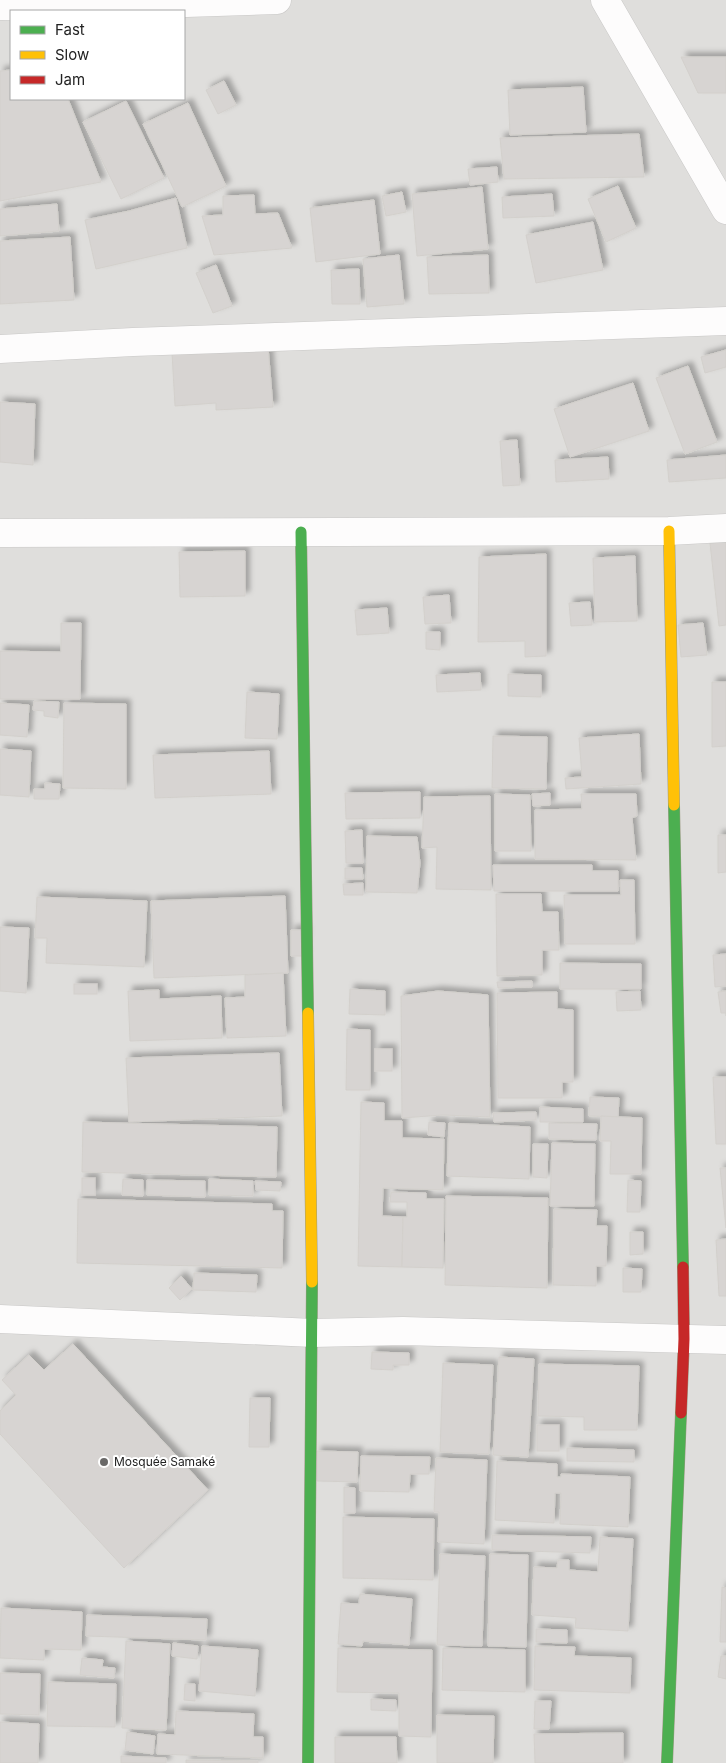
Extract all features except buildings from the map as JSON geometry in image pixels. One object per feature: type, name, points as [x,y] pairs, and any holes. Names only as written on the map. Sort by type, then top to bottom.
[{"type":"street","points":[[0,6],[277,0]]},
{"type":"street","points":[[605,0],[726,210]]},
{"type":"street","points":[[0,350],[133,342],[726,321]]},
{"type":"street","points":[[0,533],[669,531],[726,528]]},
{"type":"street","points":[[667,1763],[684,1339],[669,531]]},
{"type":"street","points":[[301,532],[313,1333],[308,1763]]},
{"type":"street","points":[[0,1319],[313,1333],[403,1331],[726,1340]]},
{"type":"shaded area","points":[[0,0],[726,0],[726,1763],[0,1763]]},
{"type":"traffic: fast","points":[[301,532],[308,1013]]},
{"type":"traffic: fast","points":[[674,805],[683,1267]]},
{"type":"traffic: fast","points":[[308,1763],[312,1282]]},
{"type":"traffic: fast","points":[[667,1763],[681,1413]]},
{"type":"traffic: slow","points":[[669,531],[674,805]]},
{"type":"traffic: slow","points":[[308,1013],[312,1282]]},
{"type":"traffic: jam","points":[[681,1413],[684,1339],[683,1267]]},
{"type":"place","name":"Mosquée Samaké","points":[[104,1462]]}]
